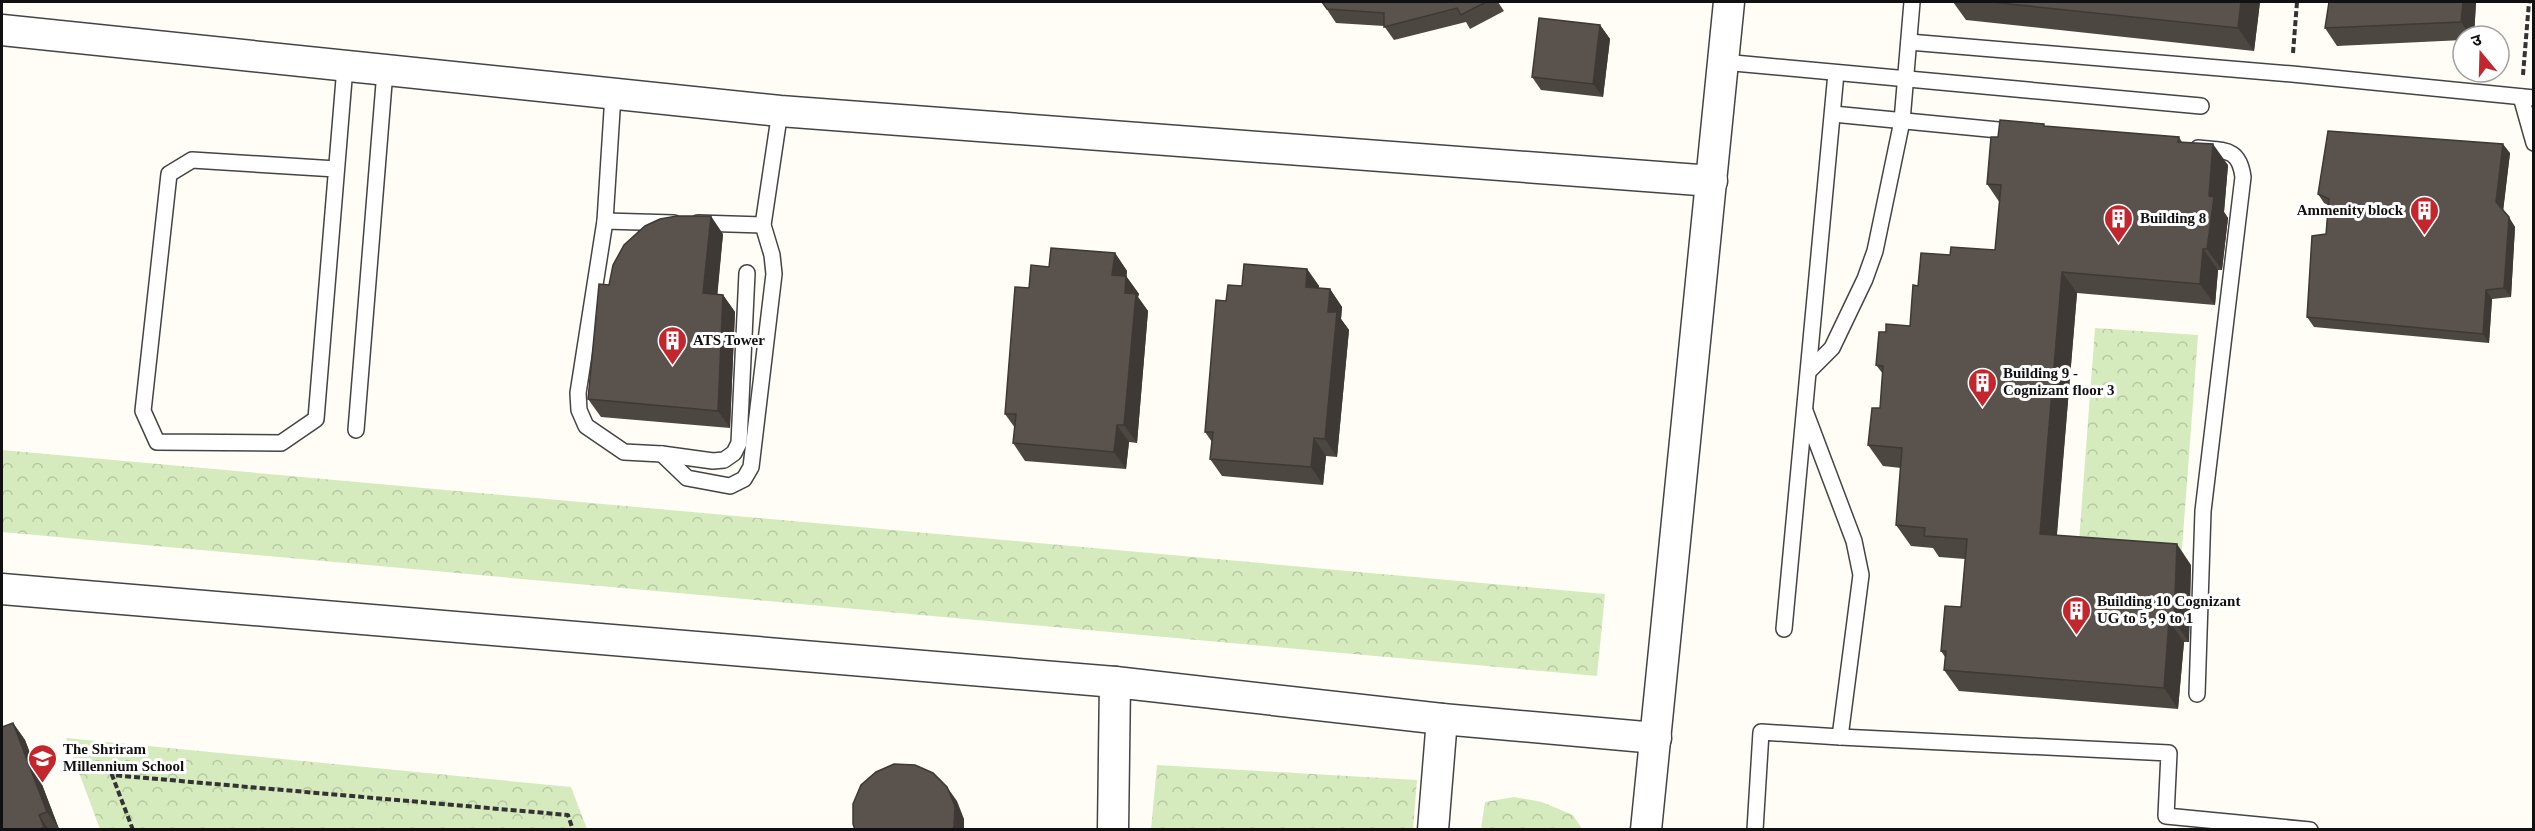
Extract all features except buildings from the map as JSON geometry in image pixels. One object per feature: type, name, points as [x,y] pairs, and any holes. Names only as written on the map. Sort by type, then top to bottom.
[{"type":"street","points":[[1647,830],[1729,2]]},
{"type":"street","points":[[2,30],[780,111],[1712,181]]},
{"type":"street","points":[[2,589],[1115,682],[1442,719],[1656,738]]},
{"type":"street","points":[[1113,830],[1115,682]]},
{"type":"street","points":[[1433,830],[1442,719]]},
{"type":"lane","points":[[1809,370],[1832,348],[1865,279],[1875,251],[1877,232],[1902,121],[1912,2]]},
{"type":"lane","points":[[1909,42],[2292,74],[2527,97],[2534,142]]},
{"type":"lane","points":[[1723,62],[2201,106]]},
{"type":"lane","points":[[336,169],[192,160],[169,174],[143,411],[157,442],[281,443],[316,419],[345,66]]},
{"type":"lane","points":[[356,430],[385,71]]},
{"type":"lane","points":[[1784,629],[1803,406],[1809,370],[1836,73]]},
{"type":"lane","points":[[613,95],[605,221],[578,393],[579,410],[586,426],[624,452],[662,454],[713,461],[724,460],[734,453],[739,443],[747,273]]},
{"type":"lane","points":[[662,454],[687,478],[730,486],[744,479],[751,467],[774,274],[772,255],[764,225],[780,111]]},
{"type":"lane","points":[[1833,114],[2029,132]]},
{"type":"lane","points":[[2180,147],[2227,151],[2237,155],[2243,177],[2203,511],[2197,694]]},
{"type":"lane","points":[[605,221],[764,225]]},
{"type":"lane","points":[[1803,406],[1859,558],[1861,575],[1840,737]]},
{"type":"lane","points":[[1755,830],[1761,732],[2169,753],[2166,816],[2310,830]]},
{"type":"path","points":[[2292,74],[2297,2]]},
{"type":"path","points":[[2527,97],[2529,2]]},
{"type":"path","points":[[133,830],[112,775],[568,815],[573,830]]},
{"type":"green space","points":[[2095,328],[2198,335],[2181,562],[2078,555]]},
{"type":"green space","points":[[2,450],[1605,594],[1597,676],[2,532]]},
{"type":"green space","points":[[66,738],[571,787],[587,829],[100,829]]},
{"type":"green space","points":[[1157,765],[1417,780],[1413,829],[1151,829]]},
{"type":"green space","points":[[1514,797],[1542,802],[1573,815],[1582,829],[1481,829],[1485,802]]},
{"type":"place","name":"Ammenity block","points":[[2424,236]]},
{"type":"place","name":"Building 8","points":[[2119,244]]},
{"type":"place","name":"ATS Tower","points":[[672,366]]},
{"type":"place","name":"Building 9 - Cognizant floor 3","points":[[1982,408]]},
{"type":"place","name":"Building 10 Cognizant UG to 5 , 9 to 1","points":[[2076,636]]},
{"type":"place","name":"The Shriram Millennium School","points":[[42,784]]}]
